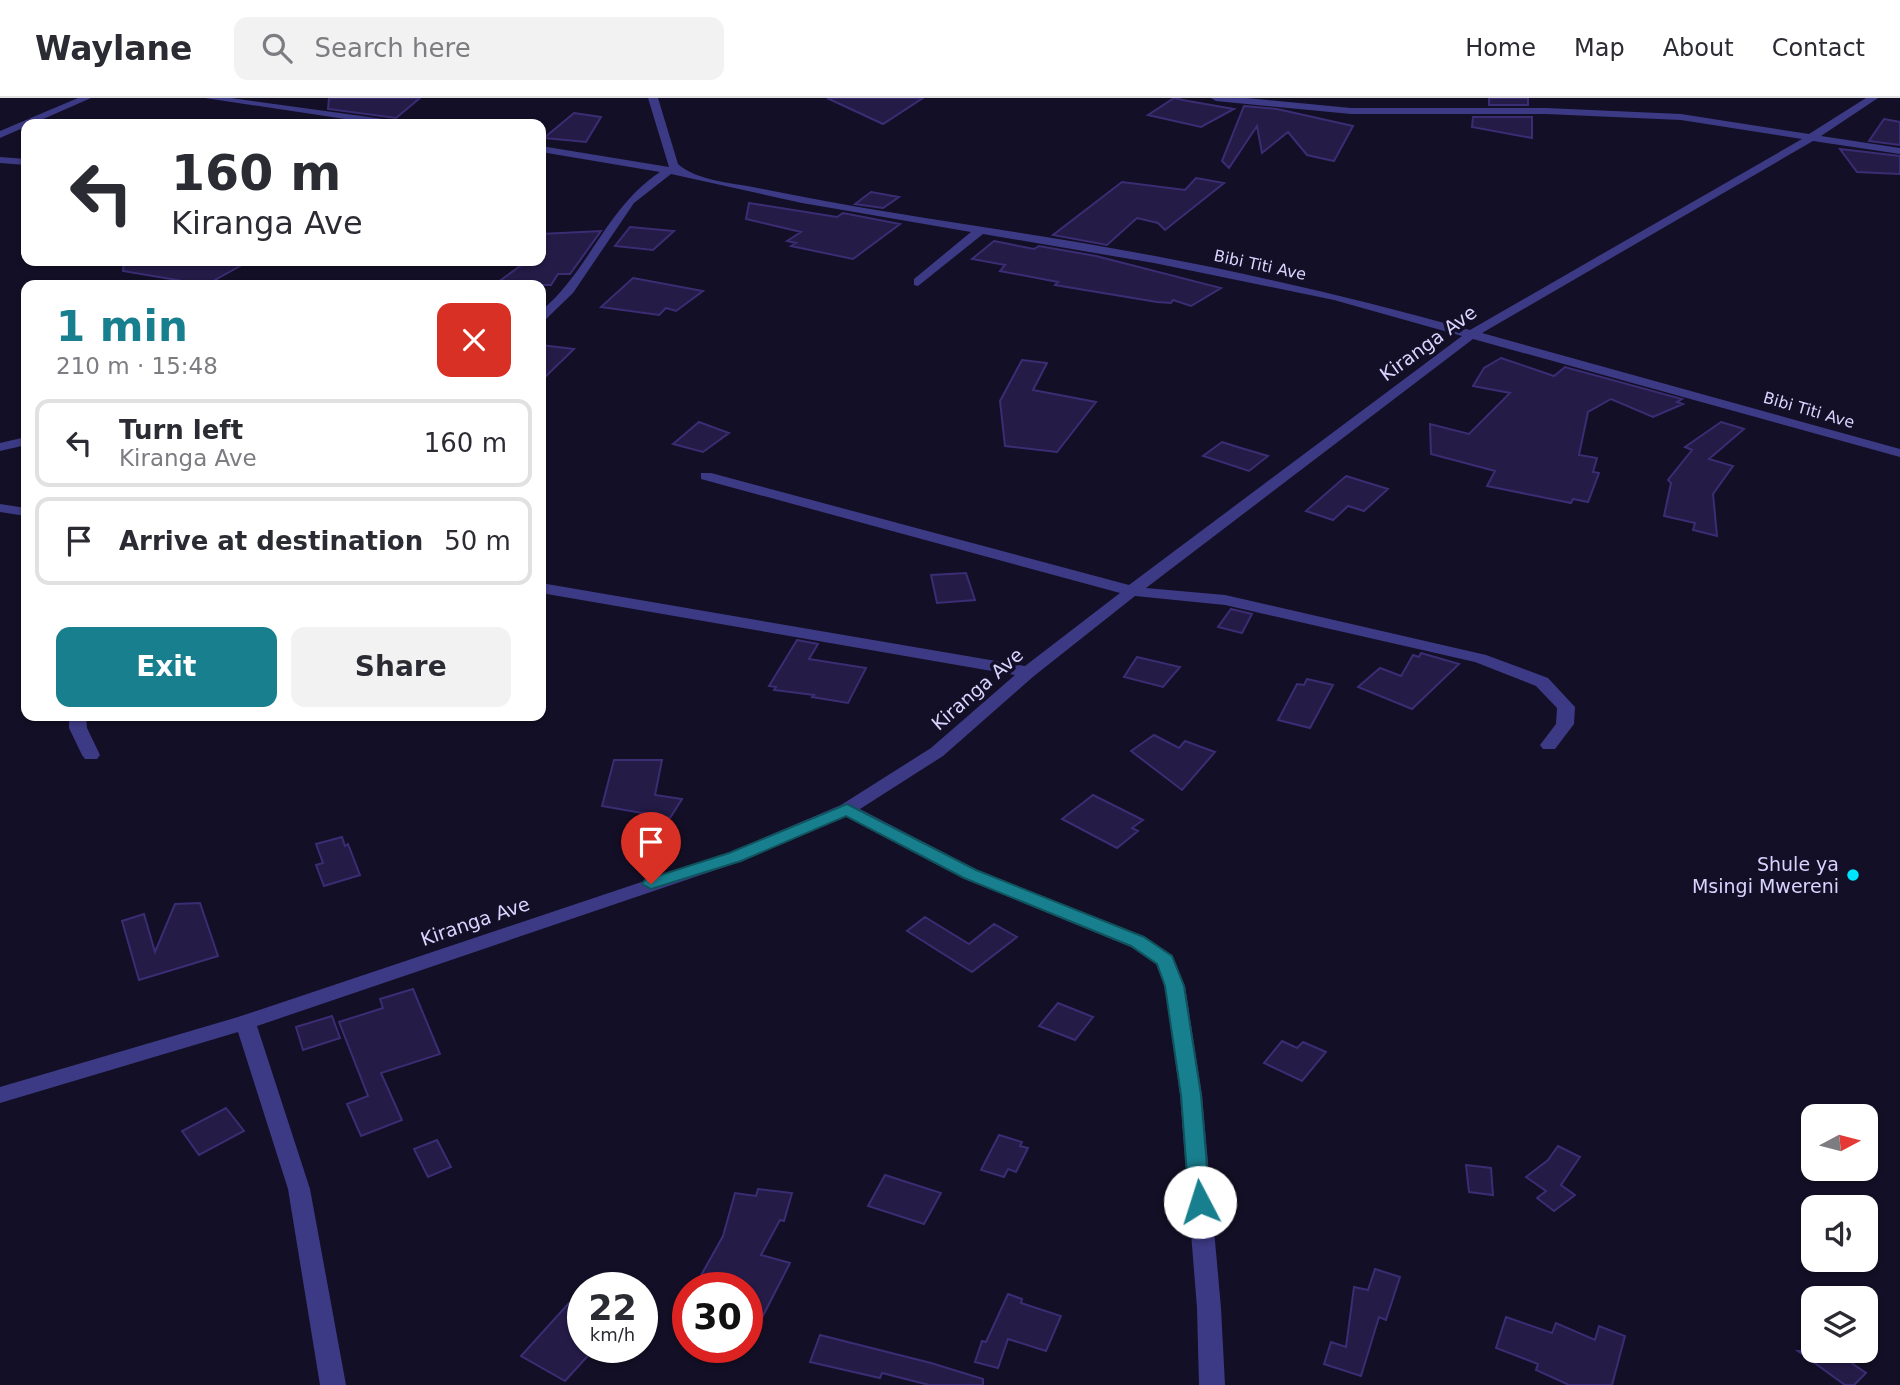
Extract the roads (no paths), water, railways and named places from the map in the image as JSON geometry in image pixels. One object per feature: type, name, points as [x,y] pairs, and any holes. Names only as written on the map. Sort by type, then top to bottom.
[{"type":"street","points":[[38,119],[86,98]]},
{"type":"street","points":[[210,98],[362,119]]},
{"type":"street","points":[[546,313],[568,294],[584,274],[631,199],[674,172],[653,98]]},
{"type":"street","points":[[1216,98],[1323,103],[1369,112],[1632,113],[1681,117],[1900,151]]},
{"type":"street","name":"Kiranga Ave","points":[[0,1095],[244,1022],[735,857],[847,810],[937,752],[1028,672],[1132,590],[1472,334],[1873,98]]},
{"type":"street","points":[[0,135],[21,126]]},
{"type":"street","name":"Bibi Titi Ave","points":[[546,150],[674,172],[802,200],[1154,259],[1323,294],[1900,453]]},
{"type":"street","points":[[0,160],[21,162]]},
{"type":"street","points":[[918,282],[979,231]]},
{"type":"street","points":[[0,447],[21,442]]},
{"type":"street","points":[[706,476],[1132,590],[1225,600],[1480,658],[1542,682],[1566,708],[1565,724],[1549,745]]},
{"type":"street","points":[[0,508],[21,511]]},
{"type":"street","points":[[546,589],[1028,672]]},
{"type":"street","points":[[77,721],[91,755]]},
{"type":"street","points":[[847,810],[970,874],[1138,942],[1165,960],[1175,986],[1191,1095],[1209,1308],[1212,1385]]},
{"type":"street","points":[[244,1022],[299,1189],[333,1385]]},
{"type":"place","name":"Shule ya Msingi Mwereni","points":[[1853,875]]}]
